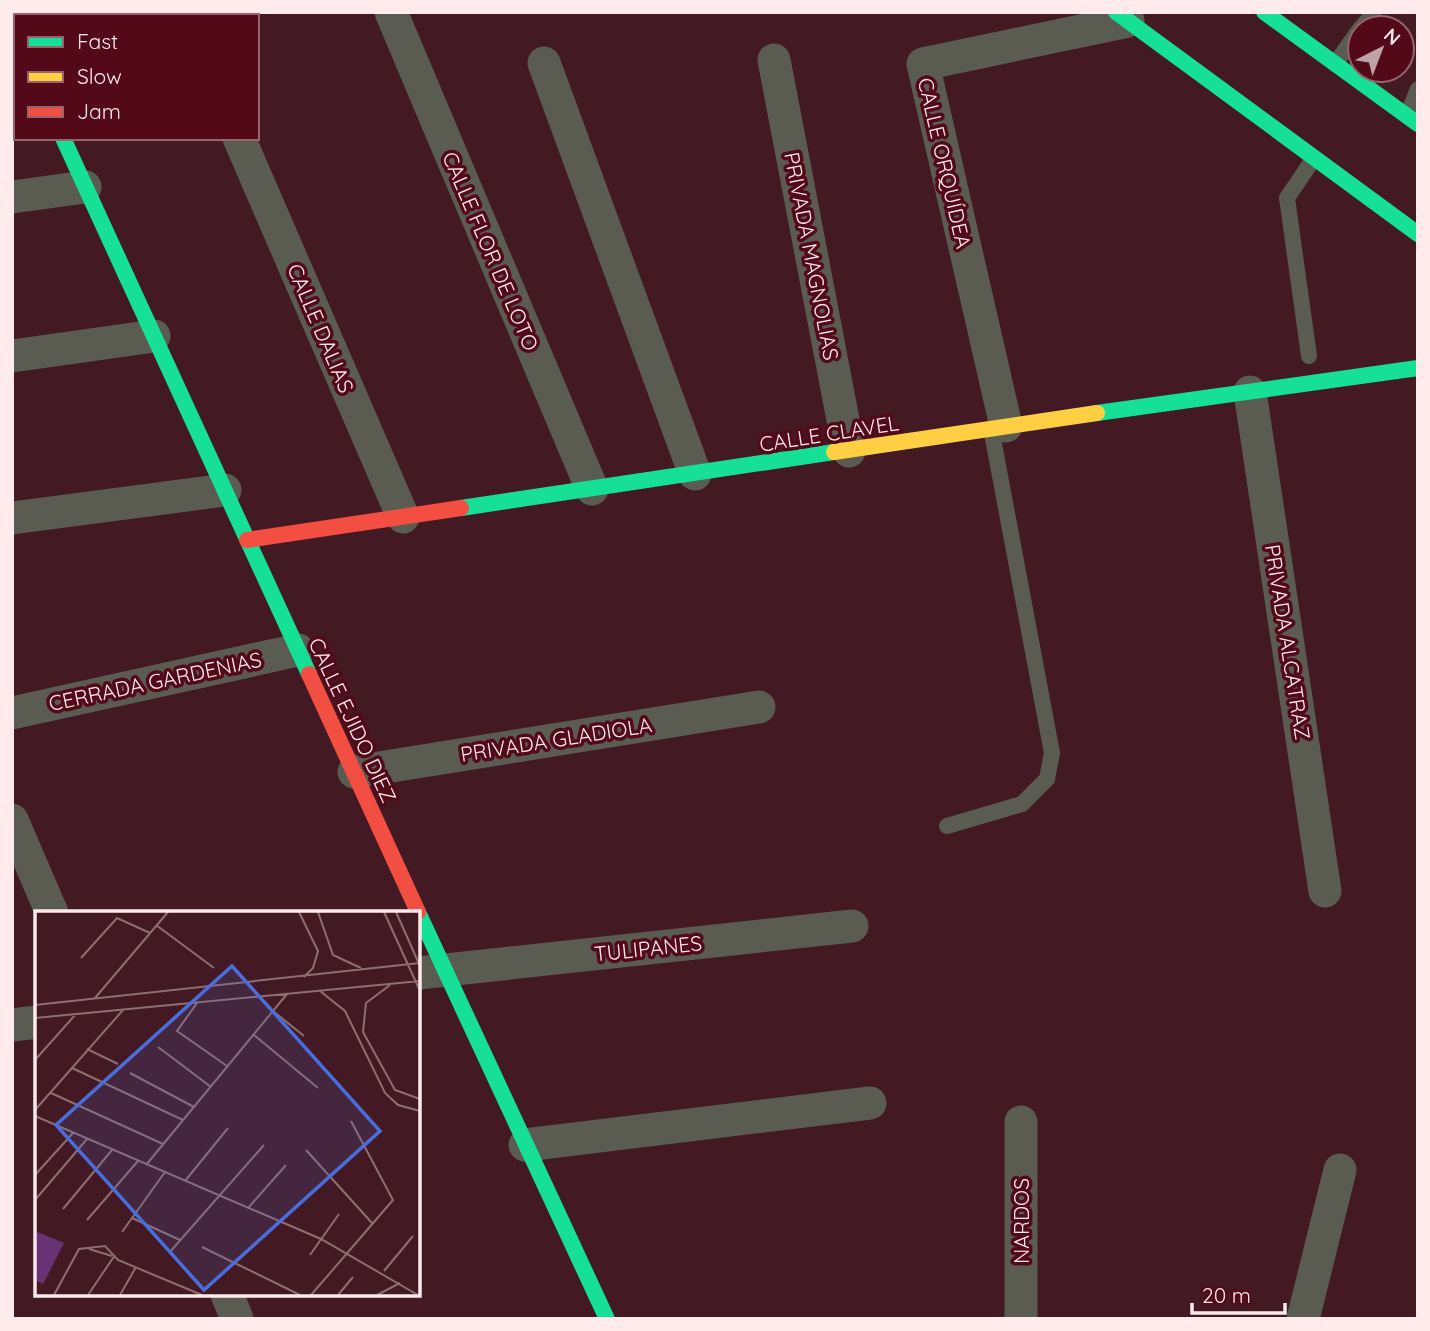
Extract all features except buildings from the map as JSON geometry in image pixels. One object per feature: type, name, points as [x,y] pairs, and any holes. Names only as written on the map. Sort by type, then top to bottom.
[{"type":"main road","points":[[1264,12],[1412,120]]},
{"type":"main road","points":[[1122,17],[1418,234]]},
{"type":"main road","name":"CALLE EJIDO DIEZ","points":[[64,140],[354,772],[408,911]]},
{"type":"main road","name":"CALLE CLAVEL","points":[[247,540],[849,452],[998,427],[1418,368]]},
{"type":"main road","name":"CALLE EJIDO DIEZ","points":[[420,941],[432,972],[525,1145],[607,1319]]},
{"type":"street","name":"CALLE FLOR DE LOTO","points":[[390,12],[592,489]]},
{"type":"street","name":"CALLE ORQUÍDEA","points":[[998,427],[923,64],[1122,17]]},
{"type":"street","name":"PRIVADA MAGNOLIAS","points":[[774,60],[849,452]]},
{"type":"street","points":[[544,63],[695,474]]},
{"type":"street","name":"CALLE DALIAS","points":[[240,140],[402,517]]},
{"type":"street","points":[[12,197],[85,187]]},
{"type":"street","points":[[12,356],[154,336]]},
{"type":"street","name":"PRIVADA ALCATRAZ","points":[[1250,392],[1325,891]]},
{"type":"street","points":[[12,518],[225,490]]},
{"type":"street","name":"CERRADA GARDENIAS","points":[[12,713],[298,650]]},
{"type":"street","name":"PRIVADA GLADIOLA","points":[[354,772],[759,707]]},
{"type":"street","points":[[12,820],[51,911]]},
{"type":"street","name":"TULIPANES","points":[[432,972],[852,926]]},
{"type":"street","points":[[12,1025],[35,1022]]},
{"type":"street","points":[[525,1145],[870,1103]]},
{"type":"street","name":"NARDOS","points":[[1021,1122],[1021,1319]]},
{"type":"street","points":[[1303,1319],[1340,1170]]},
{"type":"street","points":[[228,1296],[237,1319]]},
{"type":"lane","points":[[1335,64],[1346,49]]},
{"type":"lane","points":[[1412,120],[1418,89]]},
{"type":"lane","points":[[1309,356],[1287,198],[1314,158]]},
{"type":"lane","points":[[947,826],[1022,804],[1047,779],[1052,753],[998,427]]},
{"type":"traffic: fast","points":[[1116,12],[1418,234]]},
{"type":"traffic: fast","points":[[1264,12],[1418,124]]},
{"type":"traffic: fast","points":[[12,27],[14,31]]},
{"type":"traffic: fast","points":[[64,140],[309,674]]},
{"type":"traffic: fast","points":[[1097,413],[1418,368]]},
{"type":"traffic: fast","points":[[461,508],[834,452]]},
{"type":"traffic: fast","points":[[420,916],[607,1319]]},
{"type":"traffic: slow","points":[[834,452],[1097,413]]},
{"type":"traffic: jam","points":[[247,540],[461,508]]},
{"type":"traffic: jam","points":[[309,674],[418,911]]}]
